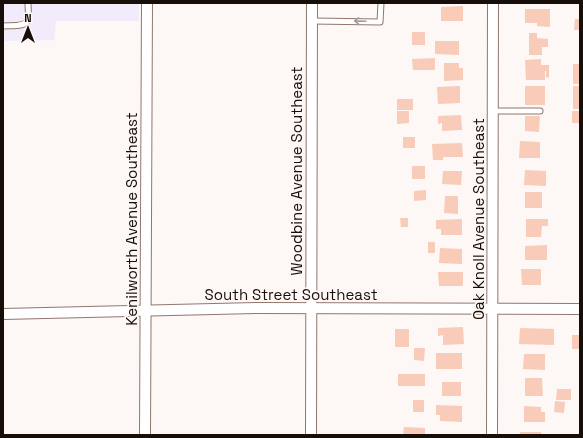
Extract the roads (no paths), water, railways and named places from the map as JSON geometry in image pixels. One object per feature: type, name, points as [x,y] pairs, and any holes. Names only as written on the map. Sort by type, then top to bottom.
[{"type":"street","name":"Kenilworth Avenue Southeast","points":[[145,435],[147,3]]},
{"type":"street","name":"Woodbine Avenue Southeast","points":[[311,435],[312,3]]},
{"type":"street","name":"Oak Knoll Avenue Southeast","points":[[492,435],[494,3]]},
{"type":"street","name":"South Street Southeast","points":[[3,314],[146,310],[311,308],[580,309]]},
{"type":"lane","points":[[3,26],[22,25],[26,22],[28,20],[28,3]]},
{"type":"lane","points":[[312,21],[380,22],[381,3]]},
{"type":"lane","points":[[493,111],[540,111]]}]
